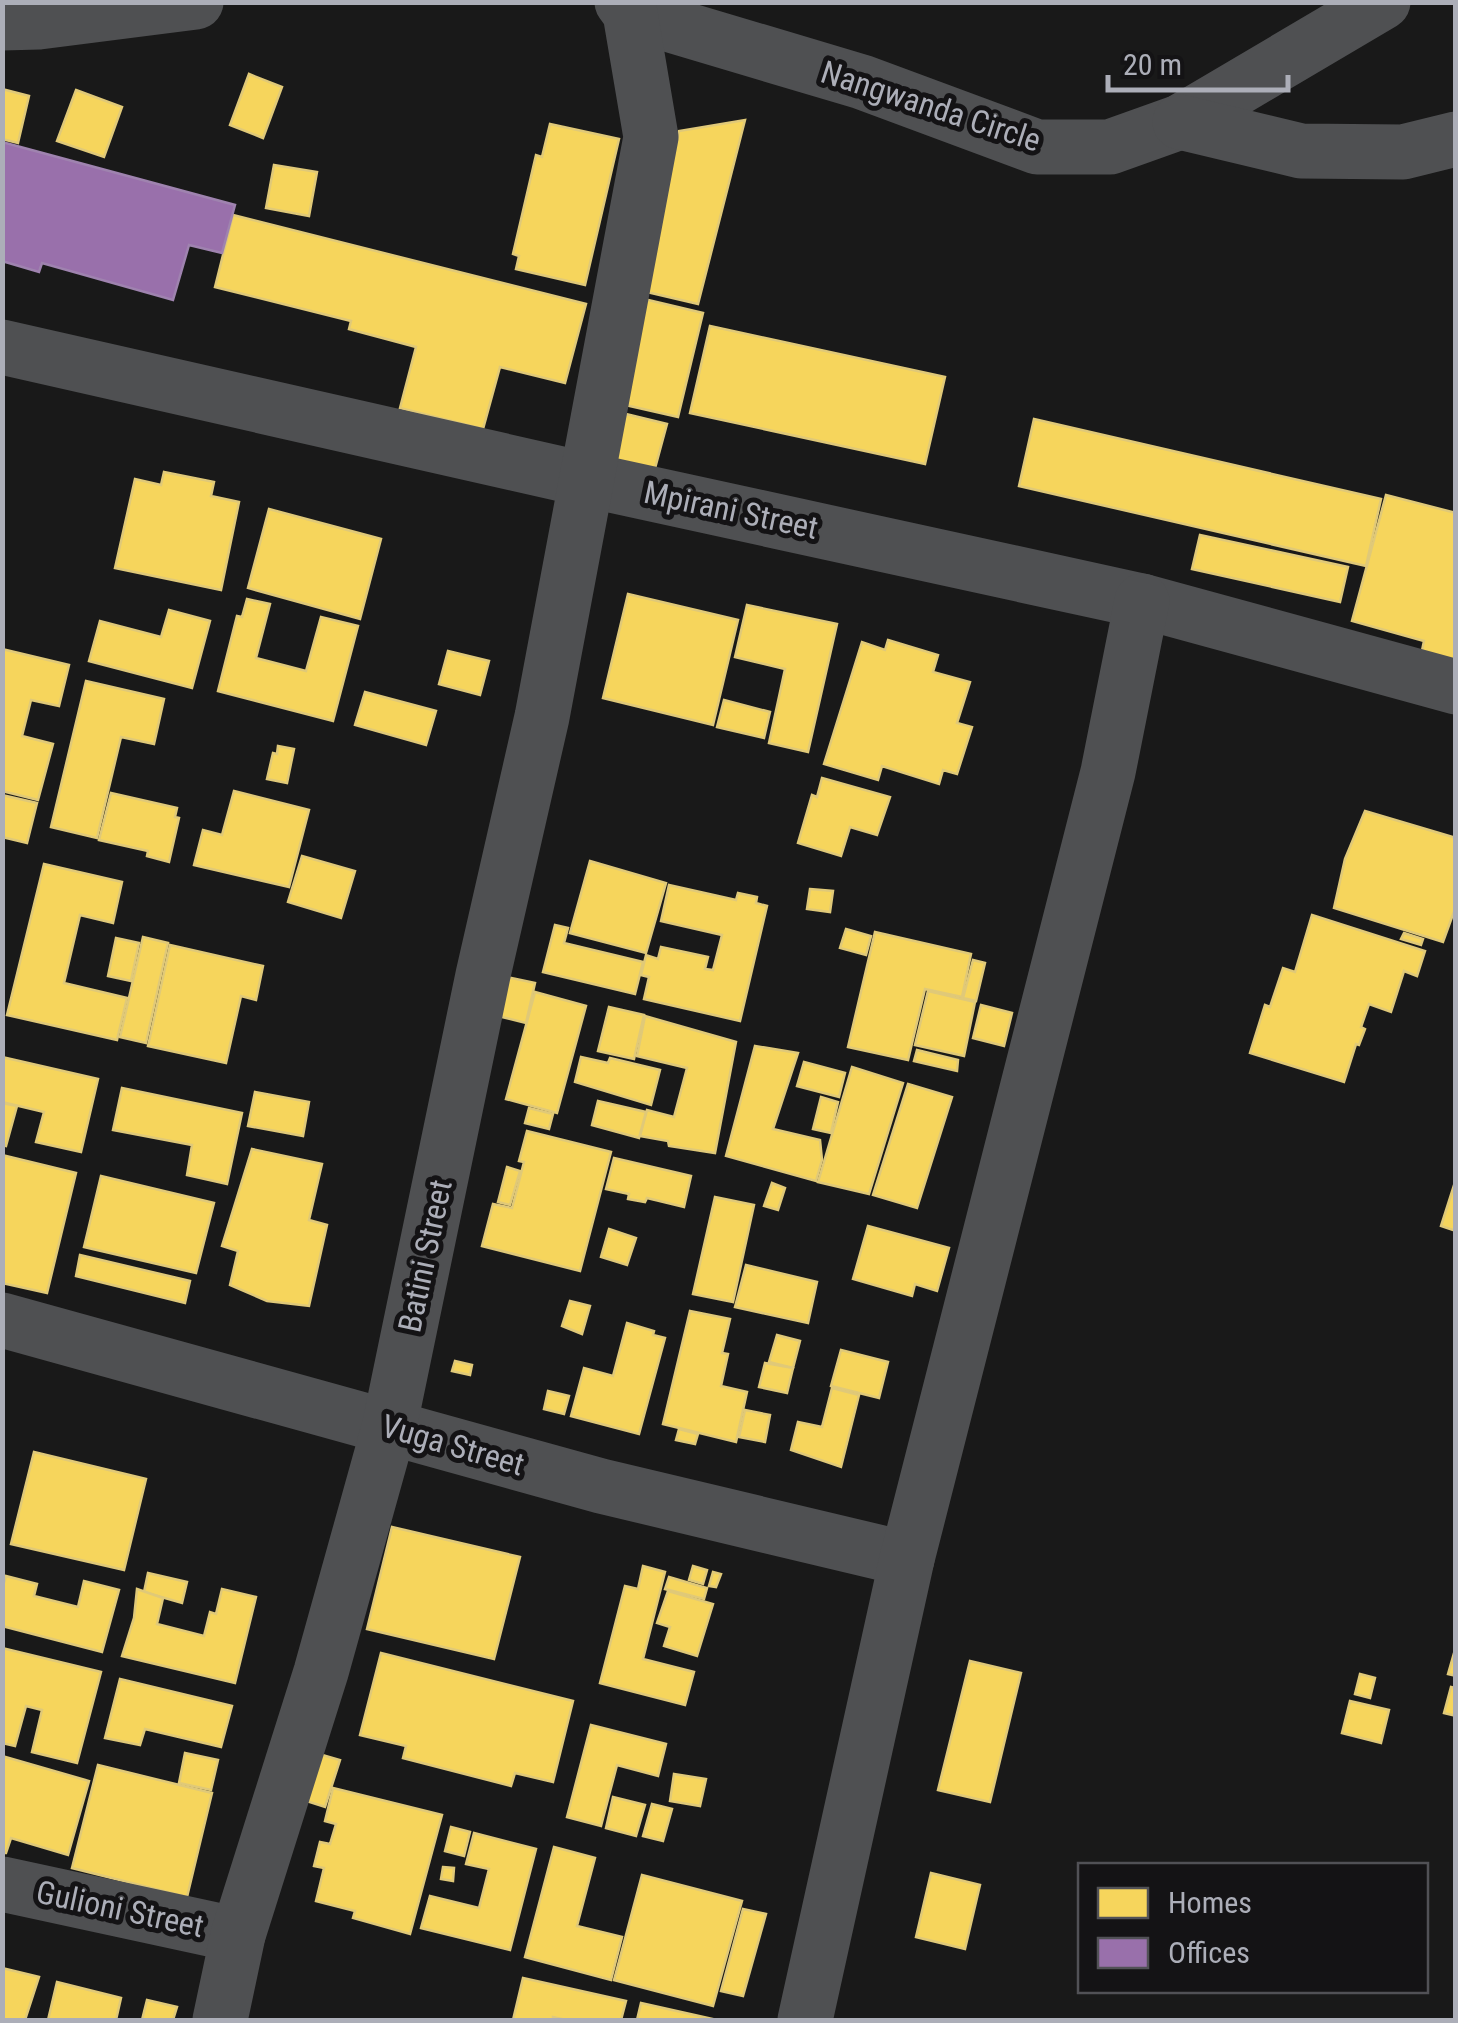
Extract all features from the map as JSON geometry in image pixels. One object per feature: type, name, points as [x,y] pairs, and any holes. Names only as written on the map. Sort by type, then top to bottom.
[{"type":"street","points":[[2,23],[40,22],[196,2]]},
{"type":"street","name":"Nangwanda Circle","points":[[588,480],[651,137],[626,8],[862,82],[1037,146],[1110,147],[1180,122],[1384,2]]},
{"type":"street","points":[[1180,122],[1301,152],[1403,152],[1456,139]]},
{"type":"street","name":"Mpirani Street","points":[[2,347],[1142,601],[1456,687]]},
{"type":"street","name":"Batini Street","points":[[220,2020],[238,1934],[320,1672],[389,1428],[483,976],[542,718],[588,480]]},
{"type":"street","points":[[806,2020],[907,1559],[1108,772],[1142,601]]},
{"type":"street","name":"Vuga Street","points":[[2,1320],[601,1486],[907,1559]]},
{"type":"street","name":"Gulioni Street","points":[[2,1884],[238,1934]]},
{"type":"building: Homes","points":[[249,74],[282,87],[263,138],[230,125]]},
{"type":"building: Homes","points":[[2,89],[29,96],[18,143],[2,139]]},
{"type":"building: Homes","points":[[76,90],[122,107],[104,157],[57,141]]},
{"type":"building: Homes","points":[[745,120],[698,304],[647,292],[679,131]]},
{"type":"building: Homes","points":[[550,124],[619,139],[585,285],[516,269],[519,256],[513,254],[536,155],[542,157]]},
{"type":"building: Homes","points":[[274,165],[317,172],[309,216],[266,208]]},
{"type":"building: Homes","points":[[233,215],[586,304],[565,383],[500,367],[483,429],[400,408],[416,347],[349,329],[351,321],[215,287]]},
{"type":"building: Homes","points":[[644,299],[703,313],[678,417],[621,404]]},
{"type":"building: Homes","points":[[710,326],[945,377],[925,464],[690,413]]},
{"type":"building: Homes","points":[[626,414],[667,424],[654,472],[614,463]]},
{"type":"building: Homes","points":[[1034,419],[1381,499],[1366,566],[1019,486]]},
{"type":"building: Homes","points":[[164,472],[214,482],[211,496],[239,502],[221,590],[115,568],[135,479],[161,485]]},
{"type":"building: Homes","points":[[1386,495],[1456,513],[1456,671],[1420,660],[1424,641],[1352,621]]},
{"type":"building: Homes","points":[[269,509],[381,539],[360,619],[248,588]]},
{"type":"building: Homes","points":[[1200,535],[1348,567],[1340,602],[1192,569]]},
{"type":"building: Homes","points":[[628,594],[738,620],[713,725],[603,698]]},
{"type":"building: Homes","points":[[247,599],[270,604],[256,658],[306,671],[321,617],[358,626],[333,721],[218,691],[237,616],[242,617]]},
{"type":"building: Homes","points":[[747,605],[837,624],[808,752],[769,743],[785,669],[735,657]]},
{"type":"building: Homes","points":[[169,610],[210,621],[192,688],[89,661],[100,621],[161,637]]},
{"type":"building: Homes","points":[[888,640],[938,655],[933,672],[970,682],[957,723],[972,727],[957,774],[943,770],[939,784],[882,766],[878,780],[824,764],[862,642],[885,650]]},
{"type":"building: Homes","points":[[2,649],[69,665],[59,706],[31,700],[22,736],[53,744],[38,800],[2,791]]},
{"type":"building: Homes","points":[[448,651],[489,661],[480,695],[439,684]]},
{"type":"building: Homes","points":[[86,681],[164,699],[154,744],[121,737],[97,838],[51,827]]},
{"type":"building: Homes","points":[[365,692],[436,711],[426,745],[355,725]]},
{"type":"building: Homes","points":[[724,700],[770,712],[764,738],[717,727]]},
{"type":"building: Homes","points":[[278,746],[294,749],[287,783],[267,779]]},
{"type":"building: Homes","points":[[822,778],[890,797],[877,835],[850,827],[841,856],[798,843],[812,795],[817,797]]},
{"type":"building: Homes","points":[[234,791],[309,810],[289,887],[194,865],[203,830],[222,835]]},
{"type":"building: Homes","points":[[111,793],[177,808],[175,817],[179,818],[169,862],[147,856],[148,851],[99,840]]},
{"type":"building: Homes","points":[[2,795],[37,803],[27,843],[2,837]]},
{"type":"building: Homes","points":[[1365,811],[1456,838],[1456,906],[1443,942],[1334,908],[1345,859]]},
{"type":"building: Homes","points":[[302,856],[355,871],[341,918],[288,902]]},
{"type":"building: Homes","points":[[590,861],[666,883],[646,953],[570,933]]},
{"type":"building: Homes","points":[[44,864],[122,882],[113,923],[80,915],[64,983],[127,998],[117,1040],[7,1015]]},
{"type":"building: Homes","points":[[669,885],[736,900],[738,893],[757,897],[756,903],[767,906],[740,1021],[644,999],[649,977],[641,975],[646,955],[658,959],[661,947],[708,957],[705,969],[713,970],[722,935],[661,921]]},
{"type":"building: Homes","points":[[810,889],[833,891],[830,912],[807,909]]},
{"type":"building: Homes","points":[[1312,915],[1425,951],[1417,976],[1404,971],[1391,1012],[1369,1004],[1361,1027],[1365,1029],[1344,1082],[1250,1053],[1265,1005],[1270,1007],[1283,968],[1295,972]]},
{"type":"building: Homes","points":[[555,925],[568,928],[564,943],[643,962],[635,994],[543,972]]},
{"type":"building: Homes","points":[[846,929],[871,936],[866,955],[840,948]]},
{"type":"building: Homes","points":[[875,932],[971,954],[962,997],[925,989],[908,1060],[848,1047]]},
{"type":"building: Homes","points":[[1404,933],[1423,939],[1421,945],[1401,939]]},
{"type":"building: Homes","points":[[143,937],[168,943],[146,1043],[120,1037]]},
{"type":"building: Homes","points":[[116,938],[139,943],[131,981],[108,976]]},
{"type":"building: Homes","points":[[170,945],[263,966],[256,1000],[241,996],[226,1063],[148,1046]]},
{"type":"building: Homes","points":[[973,960],[985,963],[976,1001],[963,998]]},
{"type":"building: Homes","points":[[507,977],[535,983],[526,1023],[498,1016]]},
{"type":"building: Homes","points":[[928,991],[975,1002],[964,1056],[915,1045]]},
{"type":"building: Homes","points":[[535,992],[586,1006],[557,1113],[506,1099]]},
{"type":"building: Homes","points":[[981,1005],[1012,1013],[1004,1046],[973,1038]]},
{"type":"building: Homes","points":[[609,1007],[644,1015],[634,1059],[598,1051]]},
{"type":"building: Homes","points":[[645,1016],[736,1042],[715,1153],[669,1146],[668,1141],[640,1136],[647,1110],[674,1117],[687,1068],[637,1056]]},
{"type":"building: Homes","points":[[755,1046],[798,1053],[773,1129],[820,1140],[822,1160],[816,1181],[726,1156]]},
{"type":"building: Homes","points":[[917,1050],[958,1060],[957,1071],[914,1061]]},
{"type":"building: Homes","points":[[2,1057],[98,1079],[81,1152],[36,1142],[44,1112],[2,1102]]},
{"type":"building: Homes","points":[[581,1057],[608,1063],[610,1058],[660,1070],[651,1105],[575,1082]]},
{"type":"building: Homes","points":[[804,1062],[845,1073],[839,1097],[797,1086]]},
{"type":"building: Homes","points":[[852,1067],[903,1083],[869,1194],[818,1182]]},
{"type":"building: Homes","points":[[908,1084],[952,1097],[917,1208],[873,1195]]},
{"type":"building: Homes","points":[[122,1088],[242,1113],[227,1184],[187,1175],[192,1145],[113,1130]]},
{"type":"building: Homes","points":[[255,1092],[309,1102],[303,1136],[248,1126]]},
{"type":"building: Homes","points":[[821,1097],[838,1102],[831,1133],[813,1129]]},
{"type":"building: Homes","points":[[598,1101],[646,1112],[639,1138],[592,1125]]},
{"type":"building: Homes","points":[[2,1103],[17,1106],[6,1146],[2,1145]]},
{"type":"building: Homes","points":[[529,1108],[553,1114],[549,1129],[525,1123]]},
{"type":"building: Homes","points":[[527,1131],[611,1152],[580,1271],[482,1246],[493,1204],[512,1208]]},
{"type":"building: Homes","points":[[252,1149],[322,1164],[309,1220],[327,1225],[309,1306],[267,1301],[230,1285],[238,1251],[222,1246]]},
{"type":"building: Homes","points":[[2,1155],[76,1173],[47,1293],[2,1283]]},
{"type":"building: Homes","points":[[614,1158],[691,1176],[684,1207],[647,1198],[645,1202],[628,1199],[629,1194],[606,1189]]},
{"type":"building: Homes","points":[[507,1167],[520,1171],[510,1205],[498,1202]]},
{"type":"building: Homes","points":[[101,1176],[214,1203],[196,1273],[84,1247]]},
{"type":"building: Homes","points":[[1456,1179],[1456,1231],[1441,1226]]},
{"type":"building: Homes","points":[[772,1183],[785,1188],[778,1210],[764,1206]]},
{"type":"building: Homes","points":[[715,1197],[754,1205],[733,1302],[693,1294]]},
{"type":"building: Homes","points":[[868,1226],[949,1248],[937,1291],[915,1284],[912,1296],[853,1279]]},
{"type":"building: Homes","points":[[609,1229],[636,1238],[627,1265],[601,1257]]},
{"type":"building: Homes","points":[[80,1255],[190,1281],[185,1303],[76,1276]]},
{"type":"building: Homes","points":[[746,1265],[817,1282],[808,1323],[735,1307]]},
{"type":"building: Homes","points":[[570,1301],[590,1306],[582,1334],[562,1326]]},
{"type":"building: Homes","points":[[690,1311],[730,1319],[722,1353],[728,1354],[721,1386],[747,1392],[736,1442],[663,1424]]},
{"type":"building: Homes","points":[[627,1323],[665,1338],[639,1434],[571,1416],[584,1368],[613,1376]]},
{"type":"building: Homes","points":[[777,1335],[800,1341],[793,1368],[769,1362]]},
{"type":"building: Homes","points":[[841,1350],[888,1362],[879,1398],[831,1386]]},
{"type":"building: Homes","points":[[455,1361],[472,1365],[470,1375],[452,1371]]},
{"type":"building: Homes","points":[[765,1363],[793,1368],[787,1393],[759,1387]]},
{"type":"building: Homes","points":[[832,1388],[859,1395],[841,1467],[791,1450],[798,1422],[822,1427]]},
{"type":"building: Homes","points":[[548,1391],[569,1396],[564,1414],[544,1409]]},
{"type":"building: Homes","points":[[745,1410],[770,1415],[765,1442],[739,1437]]},
{"type":"building: Homes","points":[[679,1429],[698,1434],[695,1444],[676,1440]]},
{"type":"building: Homes","points":[[34,1452],[146,1479],[124,1570],[11,1544]]},
{"type":"building: Homes","points":[[392,1527],[520,1557],[494,1659],[367,1629]]},
{"type":"building: Homes","points":[[643,1566],[665,1572],[643,1659],[694,1672],[685,1705],[600,1683],[625,1586],[638,1589]]},
{"type":"building: Homes","points":[[693,1566],[707,1570],[703,1584],[689,1580]]},
{"type":"building: Homes","points":[[713,1572],[721,1574],[716,1587],[709,1586]]},
{"type":"building: Homes","points":[[148,1573],[187,1582],[182,1603],[144,1592]]},
{"type":"building: Homes","points":[[6,1576],[37,1584],[34,1596],[78,1607],[84,1581],[119,1590],[102,1652],[2,1626]]},
{"type":"building: Homes","points":[[669,1577],[707,1588],[704,1599],[665,1589]]},
{"type":"building: Homes","points":[[137,1589],[163,1598],[157,1624],[204,1636],[210,1612],[216,1614],[222,1589],[256,1597],[235,1683],[122,1656],[134,1618]]},
{"type":"building: Homes","points":[[668,1591],[713,1604],[697,1656],[664,1646],[670,1627],[657,1623]]},
{"type":"building: Homes","points":[[1456,1646],[1456,1676],[1448,1674]]},
{"type":"building: Homes","points":[[2,1648],[101,1672],[77,1763],[32,1752],[42,1710],[26,1706],[15,1746],[2,1743]]},
{"type":"building: Homes","points":[[381,1653],[573,1701],[553,1782],[515,1773],[511,1786],[403,1758],[406,1746],[360,1735]]},
{"type":"building: Homes","points":[[970,1661],[1021,1673],[990,1802],[938,1790]]},
{"type":"building: Homes","points":[[1360,1674],[1375,1678],[1370,1698],[1355,1694]]},
{"type":"building: Homes","points":[[120,1679],[232,1706],[221,1747],[145,1729],[140,1745],[105,1738]]},
{"type":"building: Homes","points":[[1451,1687],[1456,1688],[1456,1716],[1444,1713]]},
{"type":"building: Homes","points":[[1350,1701],[1389,1710],[1381,1743],[1342,1733]]},
{"type":"building: Homes","points":[[591,1725],[666,1744],[658,1776],[617,1765],[601,1826],[567,1817]]},
{"type":"building: Homes","points":[[312,1752],[340,1760],[325,1807],[297,1798]]},
{"type":"building: Homes","points":[[185,1753],[218,1760],[211,1790],[179,1783]]},
{"type":"building: Homes","points":[[2,1756],[89,1781],[68,1855],[11,1838],[6,1853],[2,1853]]},
{"type":"building: Homes","points":[[98,1765],[212,1793],[187,1897],[72,1868]]},
{"type":"building: Homes","points":[[674,1774],[706,1779],[700,1806],[670,1801]]},
{"type":"building: Homes","points":[[333,1788],[442,1815],[410,1934],[353,1918],[355,1911],[316,1901],[324,1868],[314,1866],[320,1842],[330,1844],[336,1824],[325,1821]]},
{"type":"building: Homes","points":[[613,1797],[645,1805],[636,1836],[606,1828]]},
{"type":"building: Homes","points":[[652,1804],[672,1809],[663,1841],[643,1836]]},
{"type":"building: Homes","points":[[451,1827],[470,1832],[464,1856],[445,1851]]},
{"type":"building: Homes","points":[[474,1833],[536,1849],[510,1950],[421,1928],[430,1896],[479,1908],[489,1869],[466,1864]]},
{"type":"building: Homes","points":[[554,1847],[595,1858],[577,1926],[622,1937],[611,1980],[525,1957]]},
{"type":"building: Homes","points":[[443,1867],[454,1868],[453,1881],[441,1879]]},
{"type":"building: Homes","points":[[931,1873],[980,1885],[965,1949],[916,1937]]},
{"type":"building: Homes","points":[[642,1875],[742,1901],[713,2006],[614,1980]]},
{"type":"building: Homes","points":[[743,1909],[766,1914],[743,1996],[721,1991]]},
{"type":"building: Homes","points":[[2,1968],[39,1977],[25,2020],[2,2020]]},
{"type":"building: Homes","points":[[523,1978],[626,2001],[621,2020],[513,2020]]},
{"type":"building: Homes","points":[[57,1982],[121,1998],[116,2020],[48,2020]]},
{"type":"building: Homes","points":[[147,2000],[177,2007],[173,2020],[142,2020]]},
{"type":"building: Homes","points":[[641,2003],[717,2020],[637,2020]]},
{"type":"building: Offices","points":[[2,142],[235,205],[222,253],[189,245],[173,300],[42,263],[39,272],[2,261]]}]
